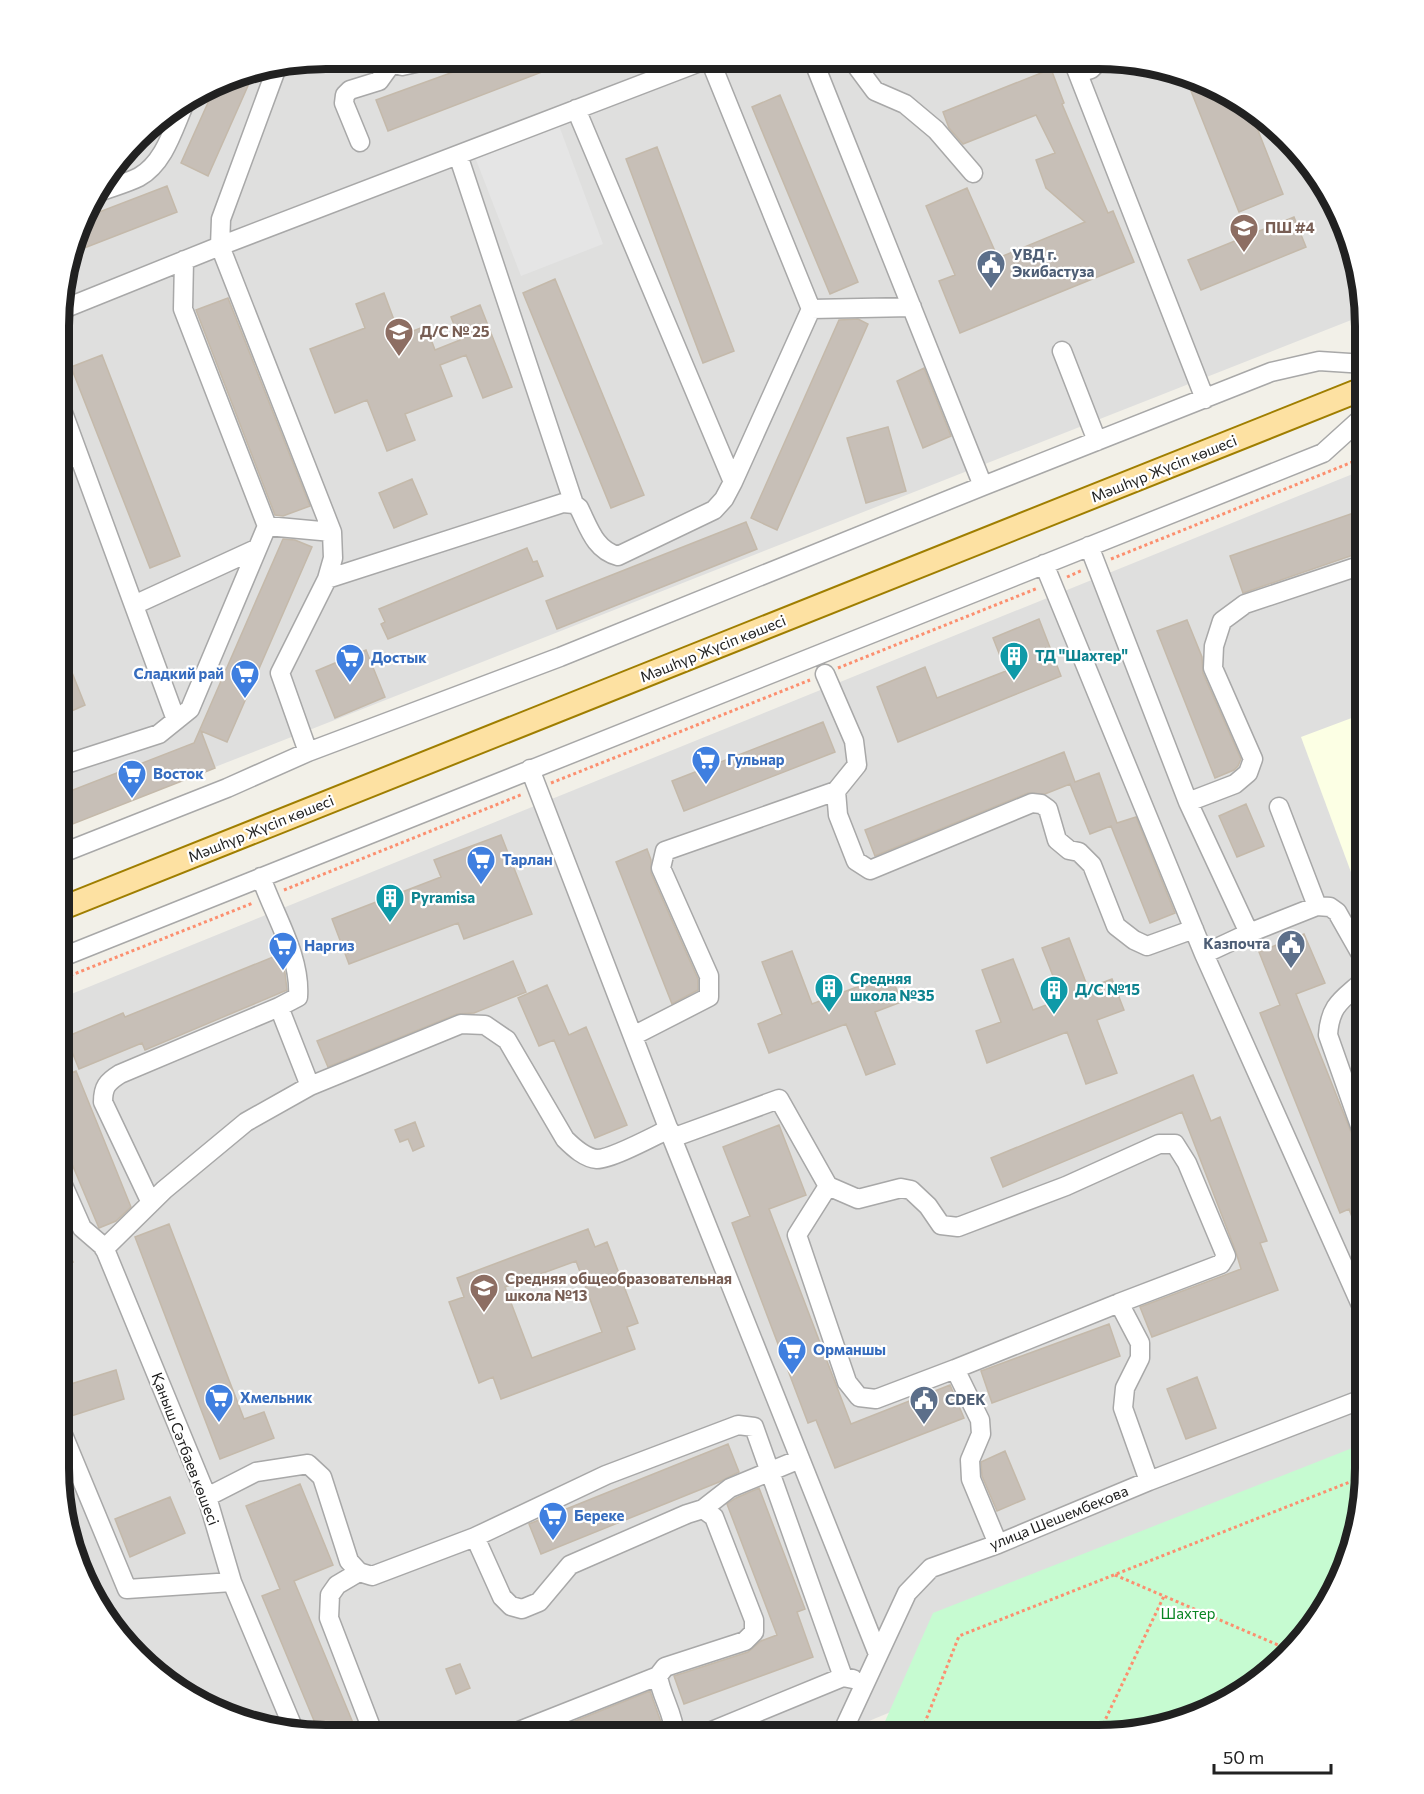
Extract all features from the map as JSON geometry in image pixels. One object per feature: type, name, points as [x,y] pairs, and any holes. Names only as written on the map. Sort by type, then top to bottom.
[{"type":"main road","name":"Мәшһүр Жүсіп көшесі","points":[[69,905],[1355,392]]},
{"type":"street","points":[[360,142],[344,103],[345,95],[350,90],[379,81],[386,69]]},
{"type":"street","points":[[70,306],[220,246],[681,69]]},
{"type":"street","points":[[458,155],[574,504],[579,508],[598,545],[608,554],[618,556],[714,510],[724,499],[811,309],[714,69]]},
{"type":"street","points":[[817,69],[983,486]]},
{"type":"street","points":[[859,69],[875,91],[905,104],[936,130],[973,173]]},
{"type":"street","points":[[1077,69],[1204,399]]},
{"type":"street","points":[[274,74],[221,219],[220,246],[332,532],[333,558],[327,579],[280,673],[308,752]]},
{"type":"street","points":[[576,109],[733,482]]},
{"type":"street","points":[[109,188],[139,177],[153,166],[163,151],[180,115]]},
{"type":"street","points":[[69,763],[159,734],[190,709],[267,526],[183,309],[184,260]]},
{"type":"street","points":[[811,309],[912,307]]},
{"type":"street","points":[[1062,351],[1097,441]]},
{"type":"street","points":[[69,850],[226,788],[308,752],[560,657],[1271,372],[1319,361],[1355,363]]},
{"type":"street","points":[[69,954],[1323,453],[1355,424]]},
{"type":"street","points":[[69,429],[176,720]]},
{"type":"street","points":[[69,458],[78,454]]},
{"type":"street","points":[[327,579],[563,503],[574,504]]},
{"type":"street","points":[[267,526],[332,532]]},
{"type":"street","points":[[1089,546],[1188,802],[1249,933]]},
{"type":"street","points":[[134,605],[256,549]]},
{"type":"street","points":[[1044,564],[1204,954],[1355,1292]]},
{"type":"street","points":[[1188,802],[1235,784],[1248,773],[1253,759],[1213,668],[1214,646],[1222,621],[1245,604],[1355,567]]},
{"type":"street","points":[[633,1036],[709,997],[709,976],[662,868],[665,851],[836,790],[856,765],[854,741],[825,674]]},
{"type":"street","points":[[530,770],[670,1134],[878,1654]]},
{"type":"street","points":[[836,790],[838,815],[856,861],[870,870],[1032,803],[1041,804],[1048,809],[1057,840],[1069,850],[1079,852],[1092,865],[1116,926],[1134,940],[1148,946],[1194,929]]},
{"type":"street","points":[[1279,807],[1317,906]]},
{"type":"street","points":[[151,1203],[103,1102],[103,1090],[108,1081],[120,1074],[298,997],[299,981],[289,946],[261,877]]},
{"type":"street","points":[[1204,954],[1317,906],[1330,907],[1337,912],[1355,944]]},
{"type":"street","points":[[1355,987],[1340,1000],[1329,1019],[1328,1035],[1355,1112]]},
{"type":"street","points":[[279,1007],[310,1086]]},
{"type":"street","points":[[104,1249],[151,1203],[246,1122],[310,1086],[461,1024],[479,1024],[496,1031],[507,1040],[565,1139],[578,1152],[597,1159],[779,1099],[828,1186],[858,1199],[901,1188],[911,1190],[928,1206],[941,1225],[958,1227],[1066,1186],[1159,1144],[1175,1144],[1187,1163],[1226,1256],[1221,1264],[955,1370],[876,1399],[859,1397],[847,1382],[797,1235],[828,1186]]},
{"type":"street","name":"Қаныш Сәтбаев көшесі","points":[[69,1199],[82,1228],[104,1249],[207,1497],[232,1582],[291,1723]]},
{"type":"street","points":[[1119,1304],[1140,1343],[1140,1359],[1125,1388],[1124,1408],[1149,1481]]},
{"type":"street","points":[[955,1370],[980,1420],[981,1434],[970,1460],[971,1479],[998,1544]]},
{"type":"street","name":"улица Шешембекова","points":[[845,1725],[907,1593],[931,1568],[998,1544],[1149,1481],[1355,1402]]},
{"type":"street","points":[[207,1497],[256,1472],[308,1464],[322,1477],[349,1561],[359,1572],[372,1576],[475,1538],[606,1475],[738,1425],[754,1427],[843,1677]]},
{"type":"street","points":[[69,1449],[127,1589],[232,1582]]},
{"type":"street","points":[[475,1538],[502,1597],[511,1606],[522,1609],[540,1602],[570,1565],[703,1509],[730,1488],[800,1459]]},
{"type":"street","points":[[534,1725],[658,1676],[665,1667],[745,1641],[754,1632],[754,1620],[714,1516],[703,1509]]},
{"type":"street","points":[[359,1572],[337,1585],[330,1594],[329,1618],[370,1725]]},
{"type":"street","points":[[658,1676],[659,1685],[674,1725]]},
{"type":"street","points":[[726,1725],[843,1677],[865,1681]]},
{"type":"path","points":[[69,976],[1355,461]]},
{"type":"path","points":[[924,1725],[959,1636],[1354,1480]]},
{"type":"path","points":[[1114,1575],[1283,1647]]},
{"type":"path","points":[[1103,1725],[1164,1596]]},
{"type":"shaded area","points":[[326,69],[1098,69],[1148,74],[1196,89],[1241,112],[1280,144],[1302,170],[1321,198],[1341,244],[1350,276],[1355,319],[69,824],[69,326],[74,276],[83,244],[96,212],[122,170],[144,144],[183,112],[228,89],[276,74]]},
{"type":"shaded area","points":[[558,123],[603,244],[521,276],[475,157]]},
{"type":"shaded area","points":[[1355,473],[1355,1468],[1349,1523],[859,1725],[326,1725],[293,1723],[260,1716],[212,1698],[183,1682],[144,1650],[112,1611],[96,1582],[78,1534],[71,1501],[69,1468],[69,995]]},
{"type":"shaded area","points":[[1355,717],[1355,883],[1301,737]]},
{"type":"green space","name":"Шахтер","points":[[1355,1447],[1353,1501],[1346,1534],[1328,1582],[1312,1611],[1280,1650],[1254,1672],[1226,1691],[1196,1705],[1164,1716],[1131,1723],[883,1725],[933,1613]]},
{"type":"building","points":[[461,69],[550,69],[388,131],[376,100]]},
{"type":"building","points":[[1051,69],[1064,103],[1062,104],[1108,213],[1113,211],[1134,262],[960,333],[939,281],[955,275],[926,206],[967,188],[998,258],[1085,222],[1046,188],[1036,160],[1055,153],[1036,115],[963,144],[949,128],[943,112]]},
{"type":"building","points":[[250,81],[208,176],[181,163],[211,97]]},
{"type":"building","points":[[1196,89],[1212,96],[1255,123],[1283,194],[1239,212],[1191,91]]},
{"type":"building","points":[[780,95],[858,282],[830,294],[752,107]]},
{"type":"building","points":[[657,147],[734,351],[703,363],[626,159]]},
{"type":"building","points":[[167,186],[177,212],[81,249],[95,213]]},
{"type":"building","points":[[1294,217],[1306,247],[1201,290],[1188,260]]},
{"type":"building","points":[[555,279],[644,495],[611,508],[523,293]]},
{"type":"building","points":[[384,293],[400,336],[426,326],[435,350],[460,340],[451,317],[480,305],[512,387],[483,398],[466,355],[440,365],[452,396],[405,414],[415,440],[387,451],[367,400],[335,413],[310,349],[365,328],[356,304]]},
{"type":"building","points":[[228,298],[310,506],[283,516],[275,515],[196,310]]},
{"type":"building","points":[[858,319],[868,324],[777,530],[751,518],[839,320]]},
{"type":"building","points":[[102,355],[180,556],[150,568],[71,367]]},
{"type":"building","points":[[924,368],[951,436],[923,448],[897,381]]},
{"type":"building","points":[[888,427],[906,491],[866,503],[847,438]]},
{"type":"building","points":[[412,479],[427,514],[394,528],[379,493]]},
{"type":"building","points":[[1355,512],[1355,554],[1243,593],[1230,556]]},
{"type":"building","points":[[746,522],[757,549],[557,629],[546,601]]},
{"type":"building","points":[[283,539],[295,540],[312,547],[227,742],[201,731],[215,768],[69,825],[69,792],[194,743]]},
{"type":"building","points":[[527,548],[533,562],[537,561],[543,576],[388,639],[381,624],[385,622],[379,609]]},
{"type":"building","name":"ТД \"Шахтер\"","points":[[1039,619],[1061,676],[898,742],[877,687],[925,667],[937,698],[1006,671],[993,638]]},
{"type":"building","points":[[1187,620],[1202,657],[1203,673],[1241,759],[1234,770],[1215,778],[1157,631]]},
{"type":"building","name":"Достык","points":[[366,650],[385,697],[335,718],[316,671]]},
{"type":"building","points":[[69,665],[85,705],[69,712]]},
{"type":"building","points":[[823,722],[835,752],[684,811],[672,781]]},
{"type":"building","points":[[1064,752],[1075,782],[1099,773],[1117,823],[1136,817],[1175,913],[1150,923],[1111,826],[1090,834],[1070,784],[1045,794],[1028,793],[875,856],[865,830]]},
{"type":"building","points":[[1246,804],[1264,846],[1237,857],[1219,816]]},
{"type":"building","points":[[501,835],[532,914],[464,939],[458,923],[349,964],[332,919],[441,877],[434,860]]},
{"type":"building","points":[[647,849],[651,860],[651,873],[698,979],[698,990],[672,1004],[616,862]]},
{"type":"building","points":[[1304,934],[1325,983],[1296,994],[1355,1142],[1355,1225],[1349,1209],[1340,1213],[1260,1013],[1280,1005],[1259,952]]},
{"type":"building","name":"Д/С №15","points":[[1069,938],[1088,988],[1112,979],[1124,1010],[1097,1020],[1117,1073],[1086,1084],[1067,1032],[987,1063],[976,1031],[1001,1022],[982,970],[1013,959],[1033,1010],[1062,999],[1042,948]]},
{"type":"building","name":"Средняя школа №35","points":[[792,951],[812,1004],[891,974],[901,1002],[875,1012],[895,1064],[866,1075],[846,1024],[769,1053],[758,1024],[782,1014],[762,962]]},
{"type":"building","points":[[278,955],[285,973],[287,990],[145,1050],[142,1043],[79,1069],[69,1044],[69,1036],[123,1013],[125,1017]]},
{"type":"building","points":[[513,961],[526,992],[474,1013],[457,1014],[328,1067],[317,1041]]},
{"type":"building","points":[[547,985],[569,1035],[586,1027],[627,1125],[595,1138],[554,1040],[539,1046],[518,998]]},
{"type":"building","points":[[76,1071],[131,1207],[116,1221],[99,1228],[69,1157],[69,1074]]},
{"type":"building","points":[[1193,1075],[1211,1121],[1220,1117],[1267,1241],[1260,1243],[1278,1290],[1152,1337],[1140,1307],[1241,1269],[1182,1112],[1003,1187],[991,1158]]},
{"type":"building","points":[[415,1122],[424,1146],[413,1151],[408,1139],[400,1142],[395,1130]]},
{"type":"building","points":[[779,1125],[806,1195],[769,1209],[851,1424],[950,1385],[964,1418],[835,1468],[816,1420],[808,1423],[732,1223],[750,1216],[723,1147]]},
{"type":"building","points":[[169,1224],[244,1419],[264,1412],[274,1438],[220,1459],[135,1237]]},
{"type":"building","name":"Средняя общеобразовательная школа №13","points":[[588,1229],[595,1247],[607,1242],[638,1323],[627,1327],[635,1349],[501,1399],[493,1377],[479,1383],[449,1302],[464,1297],[457,1278]],"holes":[[[576,1261],[602,1332],[532,1358],[505,1287]]]},
{"type":"building","points":[[69,1252],[73,1262],[69,1264]]},
{"type":"building","points":[[1109,1324],[1120,1356],[992,1403],[981,1371]]},
{"type":"building","points":[[116,1370],[124,1399],[71,1416],[69,1385]]},
{"type":"building","points":[[1197,1377],[1216,1428],[1186,1439],[1167,1389]]},
{"type":"building","points":[[728,1444],[739,1472],[541,1554],[529,1524]]},
{"type":"building","points":[[1005,1451],[1025,1499],[997,1511],[982,1476],[981,1462]]},
{"type":"building","points":[[300,1484],[333,1565],[294,1581],[354,1725],[316,1724],[262,1596],[280,1589],[246,1506]]},
{"type":"building","points":[[759,1488],[805,1609],[797,1612],[813,1657],[684,1704],[674,1676],[748,1652],[761,1641],[777,1635],[727,1504]]},
{"type":"building","points":[[170,1497],[185,1533],[130,1557],[115,1519]]},
{"type":"building","points":[[460,1664],[470,1688],[456,1694],[446,1669]]},
{"type":"building","points":[[650,1691],[661,1722],[654,1725],[565,1725]]},
{"type":"place","name":"ПШ #4","points":[[1244,254]]},
{"type":"place","name":"УВД г. Экибастуза","points":[[991,290]]},
{"type":"place","name":"Д/С № 25","points":[[399,358]]},
{"type":"place","name":"ТД \"Шахтер\"","points":[[1014,682]]},
{"type":"place","name":"Достык","points":[[350,684]]},
{"type":"place","name":"Сладкий рай","points":[[245,700]]},
{"type":"place","name":"Гульнар","points":[[706,786]]},
{"type":"place","name":"Восток","points":[[132,800]]},
{"type":"place","name":"Тарлан","points":[[481,886]]},
{"type":"place","name":"Pyramisa","points":[[390,924]]},
{"type":"place","name":"Казпочта","points":[[1291,970]]},
{"type":"place","name":"Наргиз","points":[[283,972]]},
{"type":"place","name":"Средняя школа №35","points":[[829,1014]]},
{"type":"place","name":"Д/С №15","points":[[1054,1016]]},
{"type":"place","name":"Средняя общеобразовательная школа №13","points":[[484,1314]]},
{"type":"place","name":"Орманшы","points":[[792,1376]]},
{"type":"place","name":"Хмельник","points":[[219,1424]]},
{"type":"place","name":"CDEK","points":[[924,1426]]},
{"type":"place","name":"Береке","points":[[553,1542]]}]
